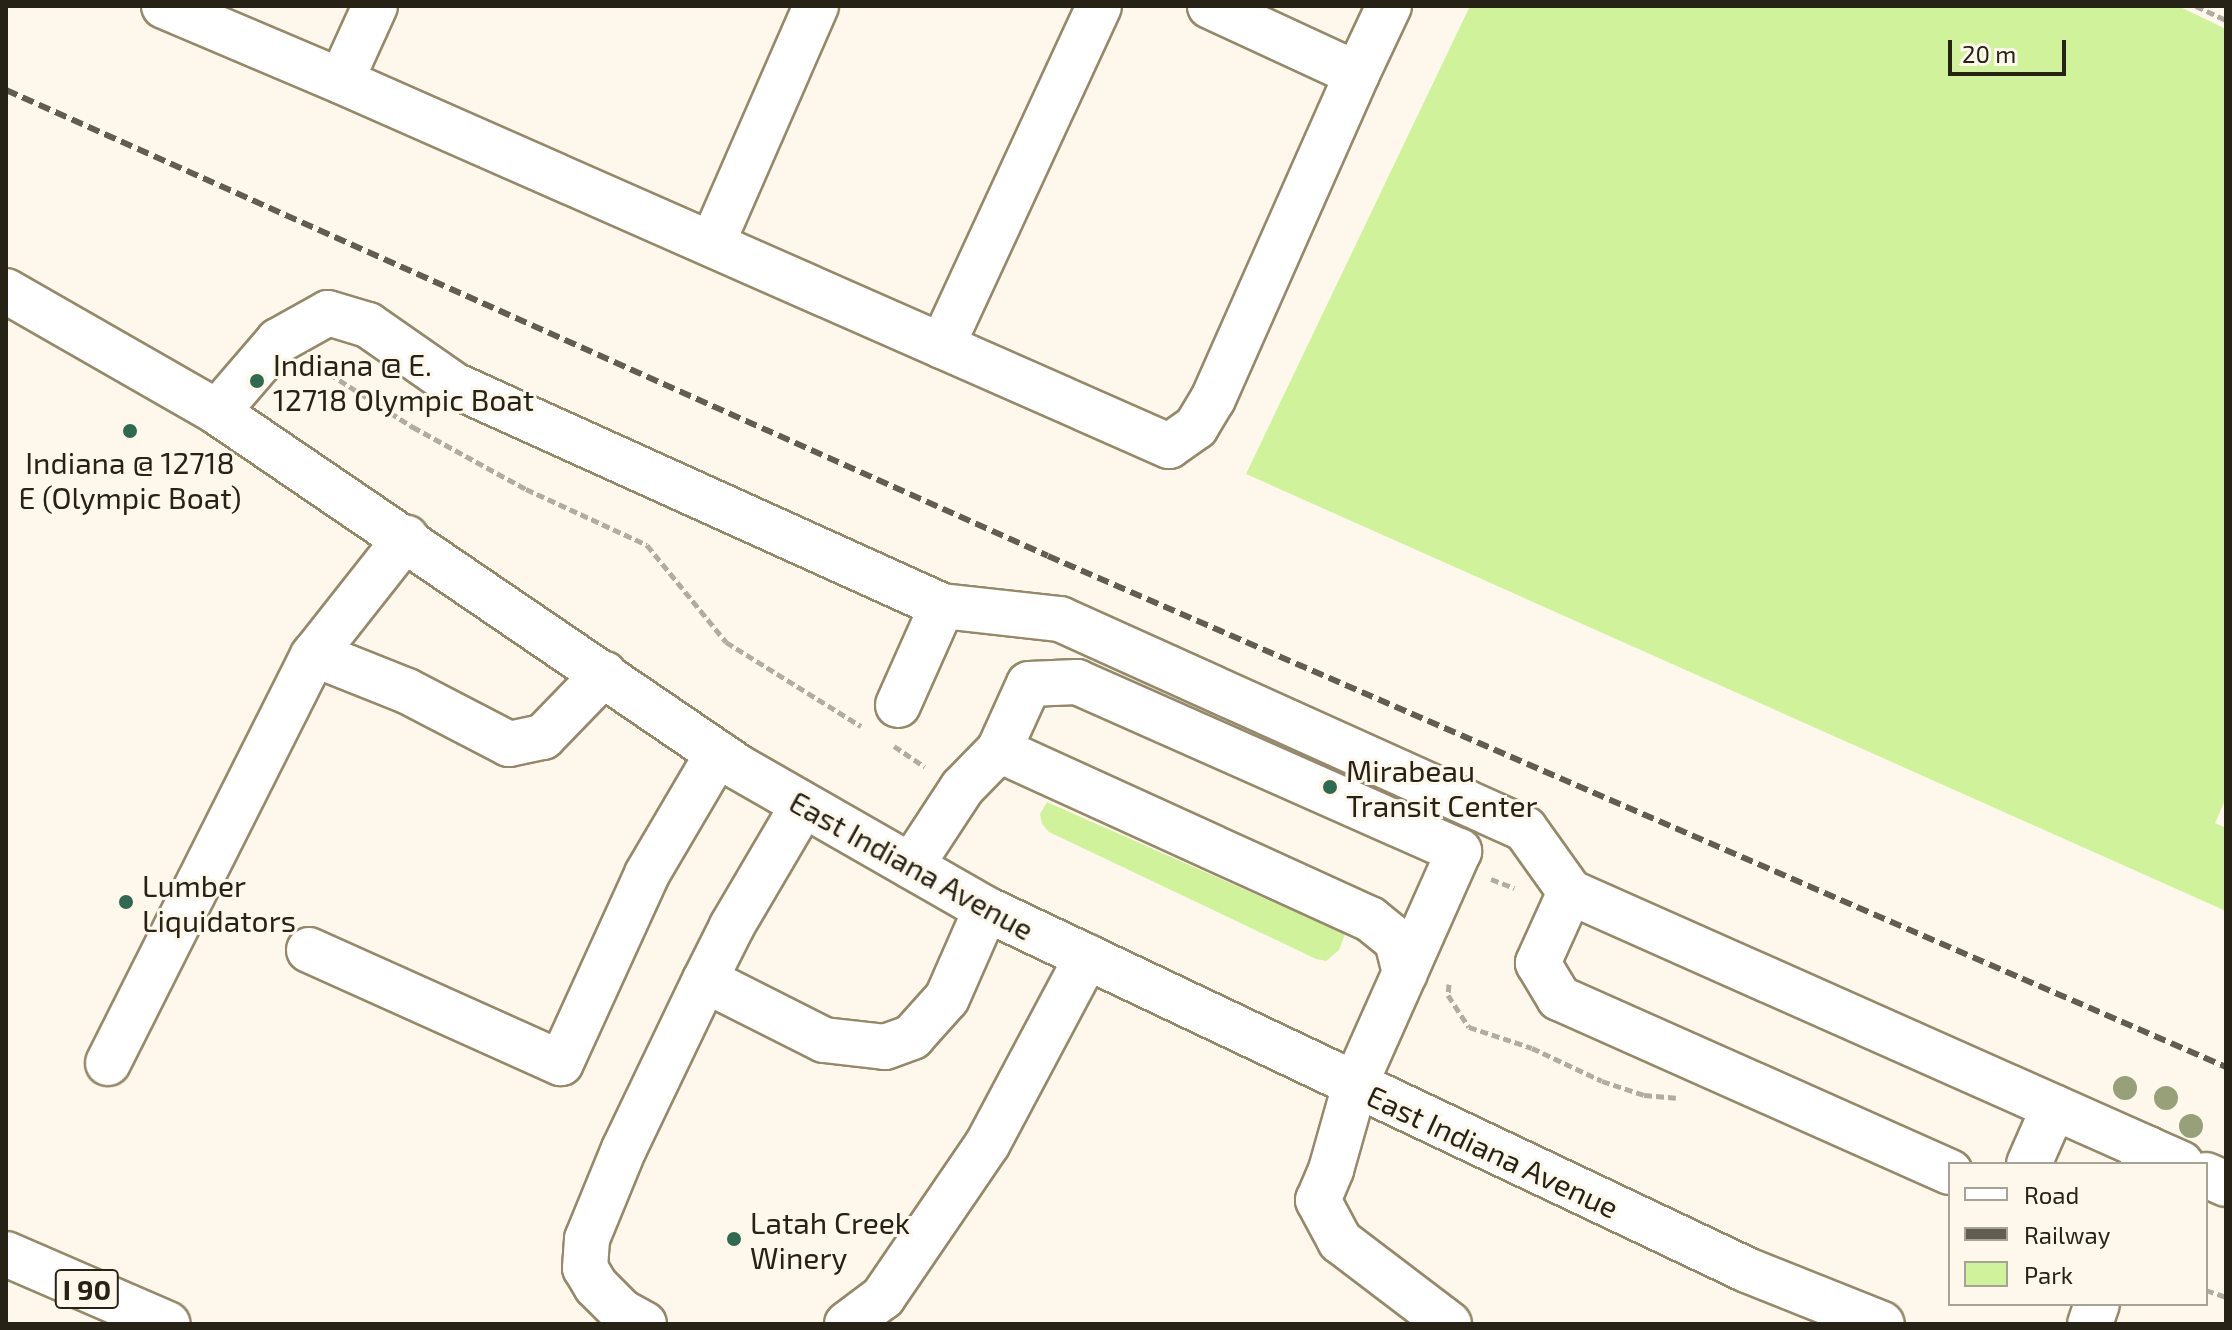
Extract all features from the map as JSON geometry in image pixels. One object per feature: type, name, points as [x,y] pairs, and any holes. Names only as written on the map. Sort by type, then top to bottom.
[{"type":"main road","points":[[164,6],[1169,446],[1196,427],[1213,399],[1389,6]]},
{"type":"main road","points":[[341,81],[375,6]]},
{"type":"main road","points":[[712,244],[816,6]]},
{"type":"main road","points":[[942,346],[1099,6]]},
{"type":"main road","points":[[1210,6],[1357,74]]},
{"type":"main road","name":"East Indiana Avenue","points":[[6,291],[217,412],[718,753],[986,909],[1747,1270],[1882,1324]]},
{"type":"main road","points":[[217,412],[278,341],[328,313],[368,325],[454,385],[942,606],[1060,619],[1525,829],[1570,892],[2054,1107],[2157,1159]]},
{"type":"main road","points":[[108,1063],[314,654],[406,538]]},
{"type":"main road","points":[[885,726],[942,606]]},
{"type":"main road","points":[[314,654],[407,691],[509,744],[543,737],[604,674]]},
{"type":"main road","points":[[911,866],[962,788],[999,750],[1029,684],[1077,682],[1459,851],[1355,1085],[1331,1170],[1318,1200],[1340,1241],[1449,1324]]},
{"type":"main road","points":[[999,750],[1370,919],[1397,941],[1405,973]]},
{"type":"main road","points":[[309,950],[561,1063],[647,874],[718,753]]},
{"type":"main road","points":[[644,1324],[622,1312],[596,1286],[585,1268],[587,1239],[624,1149],[705,980],[803,805]]},
{"type":"main road","points":[[1570,892],[1538,963],[1559,998],[1948,1171]]},
{"type":"main road","points":[[705,980],[824,1040],[885,1047],[912,1037],[947,998],[986,909]]},
{"type":"main road","points":[[847,1324],[883,1297],[988,1143],[1087,957]]},
{"type":"main road","points":[[2030,1162],[2054,1107]]},
{"type":"main road","name":"I 90","points":[[6,1254],[168,1324]]},
{"type":"path","points":[[2196,6],[2226,20]]},
{"type":"path","points":[[278,341],[426,434],[526,489],[647,545],[726,642],[885,726],[962,788]]},
{"type":"green space","points":[[1470,6],[2178,6],[2226,29],[2226,798],[2215,823],[2226,828],[2226,911],[1246,474]]},
{"type":"green space","points":[[1047,802],[1345,934],[1339,950],[1326,961],[1316,959],[1049,832],[1042,824],[1040,814]]},
{"type":"railway","points":[[6,90],[1048,556],[2226,1067]]},
{"type":"place","name":"Indiana @ E. 12718 Olympic Boat","points":[[257,381]]},
{"type":"place","name":"Indiana @ 12718 E (Olympic Boat)","points":[[130,431]]},
{"type":"place","name":"Mirabeau Transit Center","points":[[1330,787]]},
{"type":"place","name":"Lumber Liquidators","points":[[126,902]]},
{"type":"place","name":"Latah Creek Winery","points":[[734,1239]]}]
